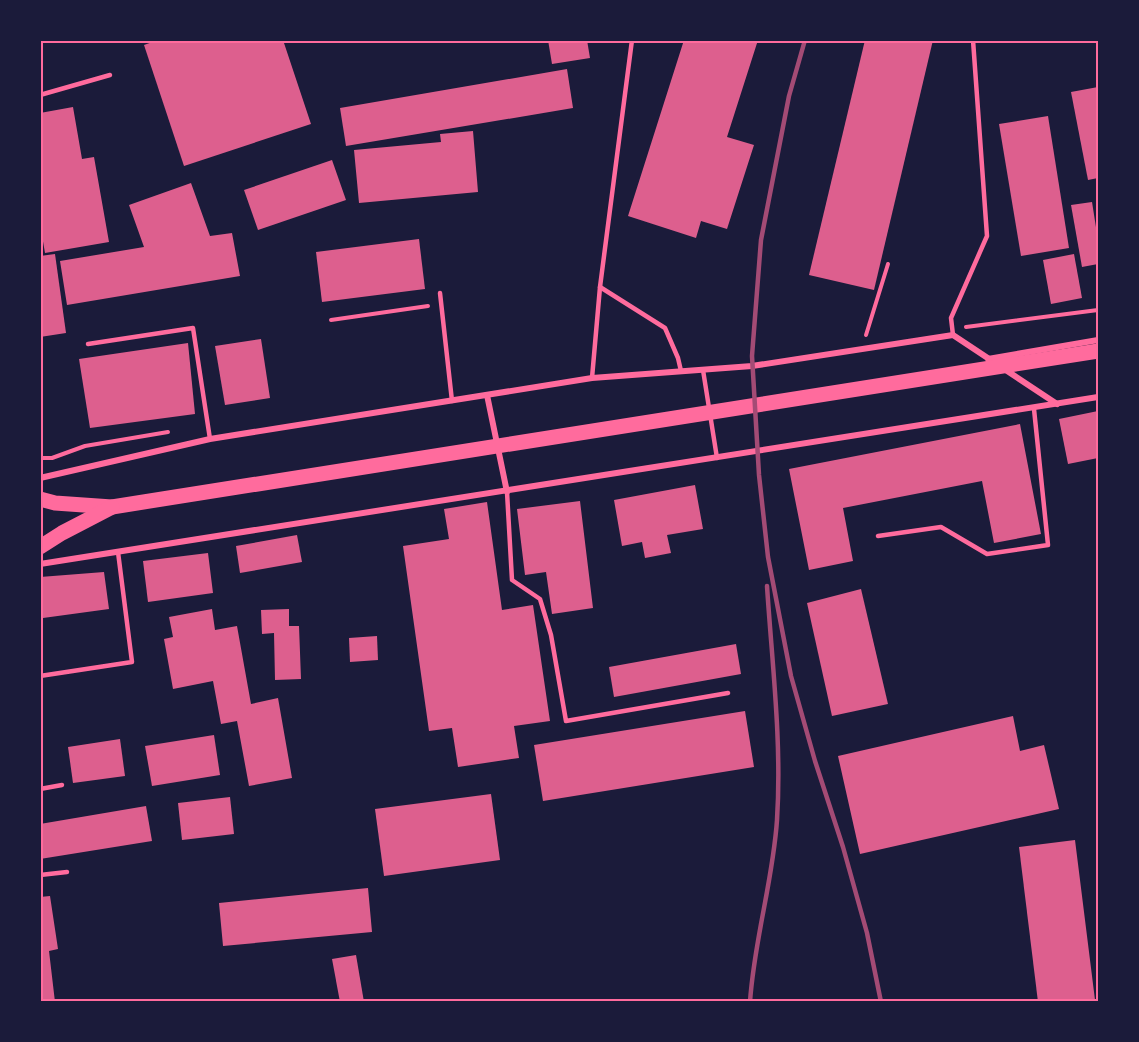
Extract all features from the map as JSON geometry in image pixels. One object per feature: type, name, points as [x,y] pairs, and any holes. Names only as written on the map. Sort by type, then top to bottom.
[{"type":"main road","points":[[40,499],[55,503],[112,507],[1098,351]]},
{"type":"main road","points":[[40,547],[112,507]]},
{"type":"street","points":[[40,478],[210,439],[592,378],[752,366],[953,335],[1057,404]]},
{"type":"street","points":[[988,359],[1098,340]]},
{"type":"street","points":[[487,395],[507,492]]},
{"type":"street","points":[[40,564],[1034,409],[1098,397]]},
{"type":"lane","points":[[592,378],[600,287],[632,40]]},
{"type":"lane","points":[[953,335],[951,318],[987,236],[973,40]]},
{"type":"lane","points":[[40,95],[110,75]]},
{"type":"lane","points":[[600,287],[665,328],[681,371]]},
{"type":"lane","points":[[440,293],[452,401]]},
{"type":"lane","points":[[88,344],[193,328],[210,439]]},
{"type":"lane","points":[[702,370],[717,458]]},
{"type":"lane","points":[[878,537],[941,527],[987,555],[1048,545],[1034,409]]},
{"type":"lane","points":[[507,492],[512,580],[540,599],[551,635],[566,721],[728,693]]},
{"type":"lane","points":[[40,676],[132,662],[118,552]]},
{"type":"lane","points":[[40,789],[62,785]]},
{"type":"lane","points":[[40,875],[67,872]]},
{"type":"path","points":[[865,342],[866,332],[888,264]]},
{"type":"path","points":[[331,320],[441,305]]},
{"type":"building","points":[[158,40],[283,40],[311,124],[184,166],[144,45]]},
{"type":"building","points":[[548,40],[587,40],[590,58],[552,64]]},
{"type":"building","points":[[684,40],[758,40],[727,137],[754,145],[727,229],[701,221],[696,238],[628,216]]},
{"type":"building","points":[[865,40],[933,40],[874,290],[809,275]]},
{"type":"building","points":[[567,69],[573,108],[346,146],[340,108]]},
{"type":"building","points":[[1098,87],[1098,178],[1088,180],[1071,92]]},
{"type":"building","points":[[73,107],[82,159],[94,157],[109,242],[45,253],[40,224],[40,113]]},
{"type":"building","points":[[1048,116],[1069,248],[1021,256],[999,124]]},
{"type":"building","points":[[473,131],[478,192],[359,203],[354,150],[441,142],[440,134]]},
{"type":"building","points":[[332,160],[346,200],[258,230],[244,190]]},
{"type":"building","points":[[191,183],[210,236],[232,233],[240,276],[67,305],[60,261],[144,247],[129,205]]},
{"type":"building","points":[[1092,202],[1098,240],[1098,264],[1082,267],[1071,205]]},
{"type":"building","points":[[419,239],[425,289],[322,302],[316,252]]},
{"type":"building","points":[[55,254],[66,333],[40,337],[40,256]]},
{"type":"building","points":[[1074,254],[1082,298],[1051,304],[1043,260]]},
{"type":"building","points":[[261,339],[270,398],[225,405],[215,346]]},
{"type":"building","points":[[188,343],[195,414],[90,428],[79,359]]},
{"type":"building","points":[[1098,411],[1098,458],[1068,464],[1059,419]]},
{"type":"building","points":[[1020,424],[1041,534],[994,543],[982,481],[843,508],[853,561],[809,570],[789,469]]},
{"type":"building","points":[[695,485],[703,529],[667,535],[671,553],[645,558],[642,542],[622,546],[614,500]]},
{"type":"building","points":[[580,501],[593,608],[552,614],[546,572],[525,575],[517,509]]},
{"type":"building","points":[[487,502],[502,610],[533,605],[550,721],[514,726],[519,758],[458,767],[452,728],[429,731],[403,546],[449,539],[444,509]]},
{"type":"building","points":[[297,535],[302,562],[240,573],[236,546]]},
{"type":"building","points":[[208,553],[213,593],[148,602],[143,561]]},
{"type":"building","points":[[104,572],[109,609],[43,618],[40,624],[40,577]]},
{"type":"building","points":[[861,589],[888,704],[832,716],[807,603]]},
{"type":"building","points":[[212,609],[215,630],[237,626],[251,704],[278,698],[292,778],[249,786],[237,721],[221,724],[213,681],[173,689],[164,639],[173,637],[169,617]]},
{"type":"building","points":[[289,609],[289,626],[299,626],[301,679],[275,680],[274,633],[262,634],[261,610]]},
{"type":"building","points":[[377,636],[378,660],[350,662],[349,638]]},
{"type":"building","points":[[736,644],[741,674],[614,697],[609,667]]},
{"type":"building","points":[[745,711],[754,767],[543,801],[534,745]]},
{"type":"building","points":[[1013,716],[1020,751],[1044,745],[1059,809],[860,854],[838,756]]},
{"type":"building","points":[[214,735],[220,775],[152,786],[145,746]]},
{"type":"building","points":[[120,739],[125,776],[73,783],[68,747]]},
{"type":"building","points":[[491,794],[500,860],[384,876],[375,809]]},
{"type":"building","points":[[230,797],[234,834],[182,840],[178,803]]},
{"type":"building","points":[[146,806],[152,841],[40,859],[40,824]]},
{"type":"building","points":[[1075,840],[1095,1000],[1038,1002],[1019,847]]},
{"type":"building","points":[[368,888],[372,932],[223,946],[219,903]]},
{"type":"building","points":[[50,896],[58,949],[49,951],[55,1002],[40,1002],[40,897]]},
{"type":"building","points":[[356,955],[364,1002],[340,1002],[332,959]]},
{"type":"railway","points":[[805,40],[789,96],[761,240],[752,356],[759,475],[768,557],[791,676],[867,933],[881,1002]]},
{"type":"railway","points":[[750,1002],[755,956],[772,865],[777,820],[776,703],[767,586]]}]
